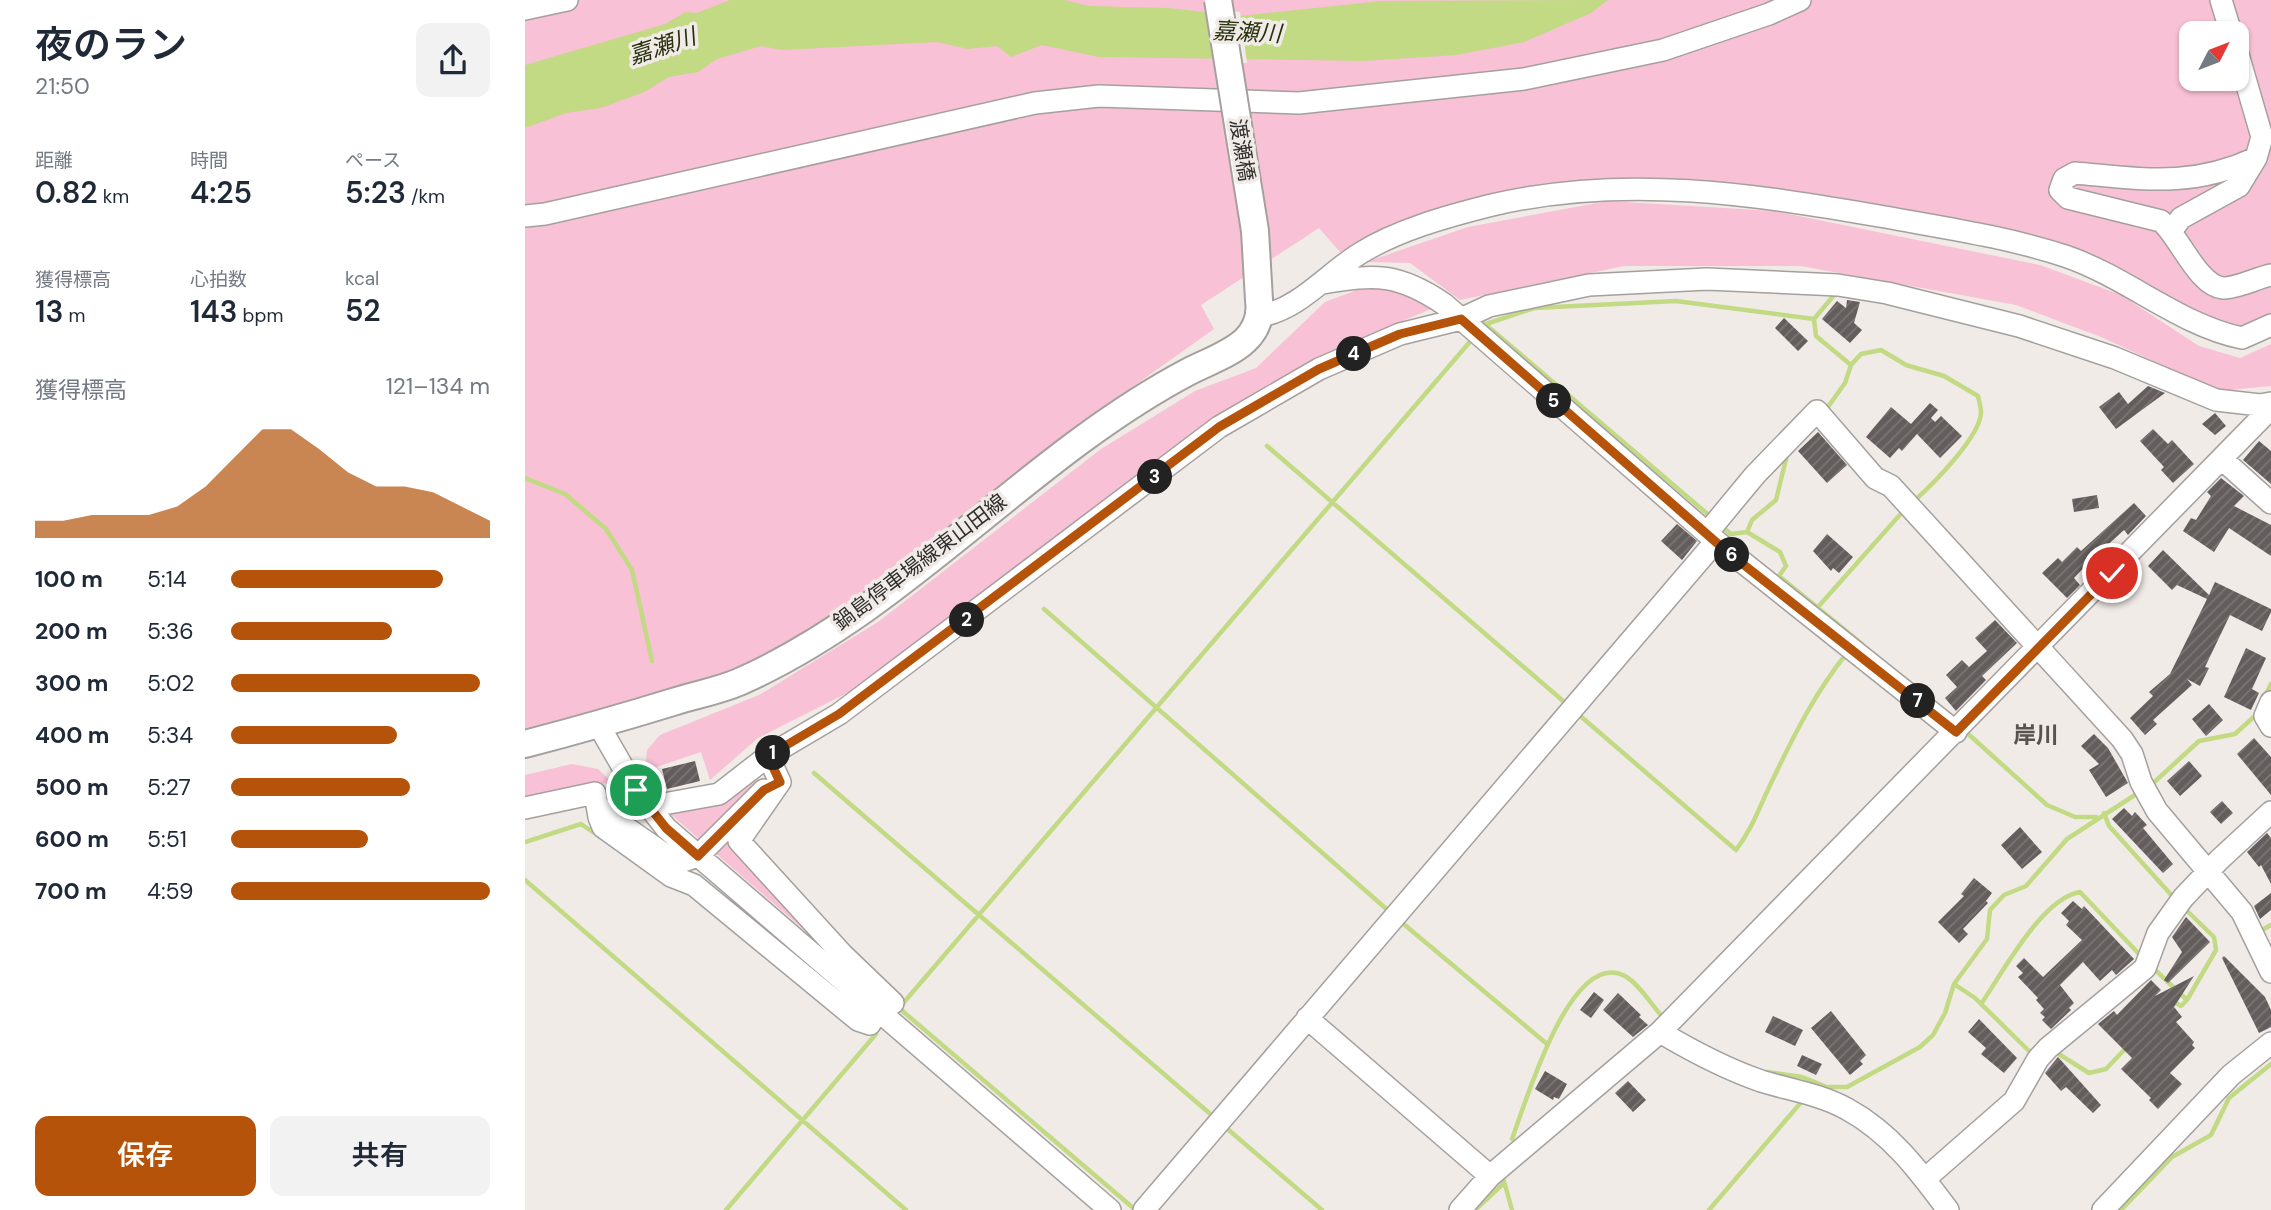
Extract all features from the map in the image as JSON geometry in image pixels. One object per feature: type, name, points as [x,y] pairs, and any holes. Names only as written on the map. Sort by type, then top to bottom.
[{"type":"main road","name":"渡瀬橋","points":[[1218,0],[1255,231],[1260,308]]},
{"type":"main road","name":"鍋島停車場線東山田線","points":[[525,744],[737,683],[793,654],[865,609],[992,506],[1137,399],[1242,344],[1255,330],[1260,308]]},
{"type":"street","points":[[525,9],[567,0]]},
{"type":"street","points":[[525,216],[545,214],[1035,103],[1099,96],[1299,103],[1524,79],[1663,50],[1769,14],[1800,0]]},
{"type":"street","points":[[2221,0],[2227,21]]},
{"type":"street","points":[[2172,230],[2181,218],[2239,186],[2256,158],[2262,137],[2249,91]]},
{"type":"street","points":[[2256,158],[2227,172],[2174,181],[2075,173],[2064,179],[2060,191],[2068,198],[2161,221],[2172,230],[2186,257],[2216,285],[2223,288],[2271,275]]},
{"type":"street","points":[[1260,308],[1284,308],[1323,284],[1358,255],[1388,239],[1490,205],[1553,193],[1645,187],[1765,196],[2024,244],[2111,275],[2209,329],[2242,338],[2271,325]]},
{"type":"street","points":[[1323,284],[1361,276],[1391,276],[1409,282],[1444,304],[1849,649],[1960,728]]},
{"type":"street","points":[[669,803],[719,793],[768,756],[839,714],[1219,427],[1319,369],[1400,334],[1472,329],[1489,306],[1589,285],[1707,279],[1838,285],[1887,293],[2019,326],[2115,358],[2215,400],[2271,406]]},
{"type":"street","points":[[1460,1210],[1490,1176],[1660,1032],[2223,460],[2271,406]]},
{"type":"street","points":[[1144,1210],[1219,1121],[1311,1022],[1395,917],[1716,534],[1755,475],[1821,415],[1875,478],[1891,485],[2122,739],[2132,754],[2144,788],[2157,811],[2242,912],[2271,972]]},
{"type":"street","points":[[2223,460],[2271,503]]},
{"type":"street","points":[[2271,702],[2266,716],[2271,726]]},
{"type":"street","points":[[599,724],[636,790],[666,828],[1110,1210]]},
{"type":"street","points":[[768,756],[780,782]]},
{"type":"street","points":[[525,808],[602,807],[612,818],[677,863],[698,856],[764,790],[780,782]]},
{"type":"street","points":[[780,782],[739,841],[842,955],[893,1003]]},
{"type":"street","points":[[602,807],[603,827],[671,876],[694,885],[858,1020],[870,1024]]},
{"type":"street","points":[[1926,1178],[2014,1101],[2043,1054],[2145,968],[2158,933],[2180,903],[2271,813]]},
{"type":"street","points":[[1311,1022],[1490,1176]]},
{"type":"street","points":[[1660,1032],[1710,1060],[1762,1081],[1808,1093],[1848,1109],[1874,1126],[1926,1178],[1948,1210]]},
{"type":"street","points":[[2102,1210],[2231,1075],[2271,1043]]},
{"type":"shaded area","points":[[525,0],[2271,0],[2271,316],[2246,332],[2222,329],[2119,273],[1880,206],[1696,179],[1573,184],[1389,229],[1340,252],[1319,228],[1201,305],[1214,329],[1100,410],[884,580],[788,645],[709,681],[525,733]]},
{"type":"shaded area","points":[[1608,201],[1774,211],[2040,265],[2121,295],[2199,346],[2240,358],[2271,344],[2271,386],[2219,391],[2101,337],[2016,305],[1801,266],[1624,266],[1460,300],[1410,263],[1366,262],[1468,227]]},
{"type":"shaded area","points":[[1399,287],[1438,306],[1312,359],[1211,419],[861,686],[758,738],[710,780],[701,752],[645,771],[647,750],[660,735],[759,695],[878,622],[1101,449],[1195,391],[1256,368],[1325,302],[1357,290]]},
{"type":"shaded area","points":[[572,764],[598,769],[612,782],[525,800],[525,775]]},
{"type":"shaded area","points":[[752,777],[764,793],[733,845],[818,942],[668,812]]},
{"type":"water","name":"嘉瀬川","points":[[730,0],[1064,0],[1090,6],[1169,8],[1240,16],[1381,1],[1608,0],[1591,13],[1524,42],[1456,55],[1363,61],[1099,57],[1042,45],[1011,57],[997,46],[968,49],[937,42],[782,50],[761,46],[717,59],[698,72],[669,77],[644,92],[601,108],[566,113],[525,128],[525,65],[665,24],[686,12],[697,13]]},
{"type":"pier","points":[[1209,9],[1240,12],[1247,63],[1217,62]]},
{"type":"building","points":[[1847,300],[1860,302],[1854,323],[1862,330],[1850,343],[1822,319],[1837,301],[1846,308]]},
{"type":"building","points":[[1784,318],[1808,341],[1798,351],[1775,328]]},
{"type":"building","points":[[2148,386],[2165,393],[2116,429],[2099,407],[2119,392],[2128,404]]},
{"type":"building","points":[[1930,403],[1938,410],[1931,418],[1935,422],[1941,416],[1962,436],[1940,458],[1917,434],[1902,451],[1899,448],[1890,458],[1866,437],[1891,407],[1911,424]]},
{"type":"building","points":[[2215,413],[2226,426],[2215,435],[2202,424]]},
{"type":"building","points":[[2153,429],[2168,444],[2172,440],[2194,464],[2173,483],[2161,470],[2164,467],[2140,441]]},
{"type":"building","points":[[1818,432],[1847,465],[1827,483],[1798,451]]},
{"type":"building","points":[[2259,441],[2271,451],[2271,484],[2243,460]]},
{"type":"building","points":[[2221,478],[2244,496],[2234,506],[2271,525],[2271,556],[2229,528],[2214,552],[2183,531],[2191,518],[2196,520],[2211,496],[2207,492]]},
{"type":"building","points":[[2097,495],[2099,508],[2074,512],[2072,499]]},
{"type":"building","points":[[2134,503],[2146,516],[2128,535],[2124,530],[2090,561],[2074,578],[2080,585],[2067,598],[2042,573],[2058,558],[2062,562],[2077,547],[2081,551]]},
{"type":"building","points":[[1677,524],[1697,541],[1682,560],[1661,541]]},
{"type":"building","points":[[1827,534],[1853,557],[1839,573],[1833,568],[1831,571],[1813,551]]},
{"type":"building","points":[[2163,550],[2209,595],[2215,582],[2271,609],[2271,612],[2262,631],[2230,615],[2205,667],[2209,668],[2200,686],[2187,679],[2192,685],[2153,720],[2157,724],[2145,735],[2130,718],[2153,696],[2149,692],[2170,674],[2207,599],[2177,585],[2172,590],[2148,566]]},
{"type":"building","points":[[1995,620],[2017,643],[1982,676],[1986,680],[1956,711],[1945,698],[1957,687],[1946,675],[1962,660],[1969,667],[1987,651],[1975,638]]},
{"type":"building","points":[[2246,648],[2266,658],[2252,689],[2259,693],[2251,710],[2224,697]]},
{"type":"building","points":[[2209,704],[2223,720],[2206,736],[2192,719]]},
{"type":"building","points":[[2094,734],[2108,748],[2128,783],[2106,797],[2089,770],[2099,764],[2081,746]]},
{"type":"building","points":[[2254,738],[2271,757],[2271,795],[2237,754]]},
{"type":"building","points":[[695,761],[700,781],[667,789],[662,769]]},
{"type":"building","points":[[2189,761],[2202,776],[2180,796],[2167,781]]},
{"type":"building","points":[[2222,801],[2233,813],[2221,824],[2210,812]]},
{"type":"building","points":[[2124,808],[2132,816],[2135,812],[2147,825],[2143,828],[2173,864],[2163,873],[2112,819]]},
{"type":"building","points":[[2020,827],[2042,852],[2022,869],[2001,845]]},
{"type":"building","points":[[2267,833],[2271,838],[2271,884],[2261,865],[2259,867],[2247,852]]},
{"type":"building","points":[[1974,878],[1992,893],[1986,901],[1988,903],[1963,929],[1968,934],[1959,943],[1938,922],[1964,896],[1961,894]]},
{"type":"building","points":[[2271,893],[2271,910],[2260,919],[2254,906]]},
{"type":"building","points":[[2073,901],[2082,909],[2084,906],[2134,959],[2116,975],[2112,970],[2100,981],[2083,962],[2060,985],[2074,1003],[2069,1008],[2071,1010],[2051,1029],[2042,1020],[2045,1017],[2040,1013],[2044,1009],[2036,1000],[2038,998],[2018,977],[2023,973],[2016,966],[2024,958],[2043,977],[2082,940],[2066,925],[2069,921],[2061,913]]},
{"type":"building","points":[[2186,917],[2210,942],[2168,983],[2164,980],[2182,952],[2172,937]]},
{"type":"building","points":[[2224,956],[2265,997],[2271,1010],[2271,1027],[2259,1033],[2222,958]]},
{"type":"building","points":[[2194,976],[2174,1007],[2182,1017],[2176,1022],[2194,1042],[2192,1045],[2195,1048],[2170,1073],[2182,1084],[2158,1109],[2149,1100],[2151,1098],[2121,1069],[2132,1058],[2098,1024],[2114,1011],[2117,1015],[2151,980],[2161,990],[2155,996]]},
{"type":"building","points":[[1594,992],[1604,1000],[1591,1018],[1580,1010]]},
{"type":"building","points":[[1618,993],[1648,1025],[1633,1037],[1603,1010]]},
{"type":"building","points":[[1831,1011],[1866,1055],[1860,1061],[1863,1064],[1850,1075],[1811,1028]]},
{"type":"building","points":[[1773,1016],[1803,1030],[1795,1046],[1765,1032]]},
{"type":"building","points":[[1979,1019],[2017,1058],[2004,1073],[1981,1054],[1986,1048],[1968,1032]]},
{"type":"building","points":[[1802,1055],[1822,1064],[1816,1075],[1797,1066]]},
{"type":"building","points":[[2058,1057],[2101,1105],[2093,1113],[2066,1087],[2061,1091],[2045,1073]]},
{"type":"building","points":[[1545,1071],[1567,1084],[1559,1099],[1554,1097],[1553,1100],[1535,1089]]},
{"type":"building","points":[[1628,1081],[1646,1100],[1633,1112],[1615,1093]]},
{"type":"waterway","points":[[1825,411],[1845,383],[1851,365],[1816,336],[1814,319],[1835,294]]},
{"type":"waterway","points":[[1486,324],[1534,308],[1676,301],[1814,319]]},
{"type":"waterway","points":[[1482,328],[1485,324],[1711,517]]},
{"type":"waterway","points":[[1132,1207],[899,1008],[1474,337]]},
{"type":"waterway","points":[[1851,365],[1861,354],[1881,350],[1906,365],[1944,376],[1978,396],[1981,412],[1973,434],[1954,460],[1914,501]]},
{"type":"waterway","points":[[1267,446],[1569,706]]},
{"type":"waterway","points":[[1731,534],[1747,532],[1752,520],[1776,500],[1787,455]]},
{"type":"waterway","points":[[525,478],[565,494],[606,529],[632,570],[652,661]]},
{"type":"waterway","points":[[1818,607],[1905,509]]},
{"type":"waterway","points":[[1720,525],[1731,534]]},
{"type":"waterway","points":[[1747,532],[1780,552],[1786,566],[1779,576],[1862,644]]},
{"type":"waterway","points":[[1044,609],[1391,913]]},
{"type":"waterway","points":[[1578,714],[1736,850],[1752,824],[1806,714],[1847,653]]},
{"type":"waterway","points":[[2265,696],[2271,684]]},
{"type":"waterway","points":[[2149,787],[2199,741],[2235,734],[2257,714]]},
{"type":"waterway","points":[[1965,731],[2047,805],[2075,817],[2096,817]]},
{"type":"waterway","points":[[814,773],[1215,1118]]},
{"type":"waterway","points":[[1767,1072],[1802,1077],[1827,1087],[1847,1087],[1920,1047],[1933,1035],[1945,1013],[1954,984],[1987,939],[1990,910],[2004,895],[2026,886],[2067,839],[2138,793]]},
{"type":"waterway","points":[[2104,813],[2109,826],[2174,898]]},
{"type":"waterway","points":[[525,842],[581,824],[600,837]]},
{"type":"waterway","points":[[525,880],[906,1210]]},
{"type":"waterway","points":[[1981,1004],[2024,938],[2038,922],[2066,897],[2080,892],[2141,956]]},
{"type":"waterway","points":[[2174,1002],[2181,1006],[2187,1000],[2216,950],[2214,937],[2183,907]]},
{"type":"waterway","points":[[1400,921],[1547,1044]]},
{"type":"waterway","points":[[2264,929],[2271,925]]},
{"type":"waterway","points":[[2152,967],[2187,1000]]},
{"type":"waterway","points":[[1512,1139],[1553,1034],[1586,984],[1605,973],[1625,976],[1661,1015]]},
{"type":"waterway","points":[[1954,984],[1975,998],[2029,1051],[2035,1051]]},
{"type":"waterway","points":[[726,1210],[876,1034]]},
{"type":"waterway","points":[[2054,1051],[2089,1073],[2106,1069],[2127,1047]]},
{"type":"waterway","points":[[2121,1210],[2172,1157],[2211,1135],[2229,1098],[2271,1064]]},
{"type":"waterway","points":[[1709,1210],[1803,1100]]},
{"type":"waterway","points":[[1224,1126],[1322,1210]]},
{"type":"waterway","points":[[1504,1181],[1512,1210]]},
{"type":"waterway","points":[[1475,1210],[1504,1183]]},
{"type":"tunnel","points":[[617,806],[664,804]]},
{"type":"district","name":"岸川","points":[[2036,735]]},
{"type":"route","points":[[636,790],[666,828],[698,856],[709,842],[764,790],[780,782],[768,756],[839,714],[1219,427],[1319,369],[1400,334],[1461,319],[1725,550],[1956,732],[2112,573]]}]
